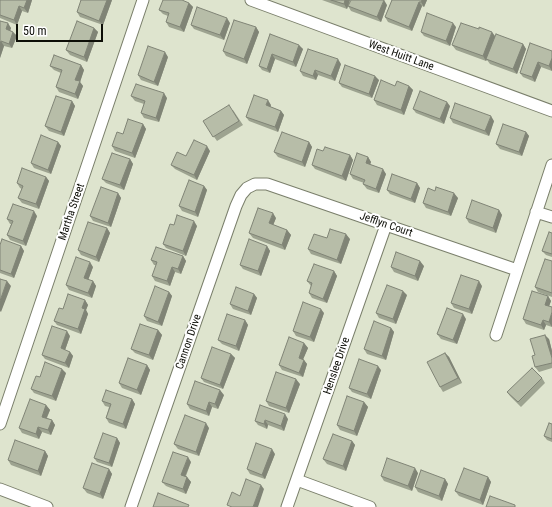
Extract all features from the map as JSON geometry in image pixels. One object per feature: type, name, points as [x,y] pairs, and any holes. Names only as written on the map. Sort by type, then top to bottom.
[{"type":"street","name":"Martha Street","points":[[0,424],[144,0]]},
{"type":"street","name":"West Huitt Lane","points":[[251,0],[552,111]]},
{"type":"street","points":[[496,335],[552,165]]},
{"type":"street","name":"Jefflyn Court","points":[[255,184],[267,184],[517,270]]},
{"type":"street","name":"Cannon Drive","points":[[132,507],[236,206],[241,195],[247,188],[255,184]]},
{"type":"street","points":[[536,212],[552,217]]},
{"type":"street","name":"Henslee Drive","points":[[287,507],[386,225]]},
{"type":"street","points":[[297,480],[370,507]]},
{"type":"street","points":[[0,489],[47,507]]},
{"type":"building","points":[[0,0],[27,0],[24,8],[19,6],[14,20],[0,15]]},
{"type":"building","points":[[81,0],[107,0],[99,21],[77,12]]},
{"type":"building","points":[[163,0],[182,0],[189,3],[180,27],[166,22],[169,13],[159,10]]},
{"type":"building","points":[[331,0],[345,0],[344,4]]},
{"type":"building","points":[[351,0],[384,0],[377,17],[348,6]]},
{"type":"building","points":[[392,0],[422,0],[419,2],[409,27],[385,17]]},
{"type":"building","points":[[197,7],[227,18],[220,35],[191,25]]},
{"type":"building","points":[[427,13],[453,23],[446,41],[421,32]]},
{"type":"building","points":[[234,20],[256,27],[244,59],[223,51]]},
{"type":"building","points":[[0,21],[8,23],[6,29],[13,32],[9,44],[1,41],[0,44]]},
{"type":"building","points":[[77,21],[94,28],[84,57],[66,50]]},
{"type":"building","points":[[461,23],[492,32],[483,56],[452,45]]},
{"type":"building","points":[[270,34],[299,45],[293,62],[272,54],[267,69],[259,66]]},
{"type":"building","points":[[496,34],[523,44],[513,69],[486,59]]},
{"type":"building","points":[[530,43],[552,51],[552,58],[549,66],[538,62],[532,77],[520,73]]},
{"type":"building","points":[[148,46],[165,52],[154,82],[138,75]]},
{"type":"building","points":[[308,49],[338,59],[331,76],[315,70],[313,76],[300,71]]},
{"type":"building","points":[[54,55],[81,65],[75,80],[80,81],[75,94],[56,87],[62,70],[50,66]]},
{"type":"building","points":[[345,65],[375,76],[369,94],[339,83]]},
{"type":"building","points":[[381,80],[395,86],[397,81],[409,86],[401,110],[374,100]]},
{"type":"building","points":[[136,84],[164,93],[156,118],[141,113],[145,101],[131,96]]},
{"type":"building","points":[[420,91],[447,102],[440,119],[413,109]]},
{"type":"building","points":[[254,95],[268,100],[266,105],[281,111],[275,127],[246,117]]},
{"type":"building","points":[[56,96],[72,101],[61,132],[45,126]]},
{"type":"building","points":[[455,103],[491,116],[485,131],[450,118]]},
{"type":"building","points":[[229,105],[239,121],[213,137],[203,121]]},
{"type":"building","points":[[128,119],[143,124],[132,153],[112,146],[117,132],[123,134]]},
{"type":"building","points":[[503,124],[526,132],[519,152],[496,144]]},
{"type":"building","points":[[282,132],[309,142],[302,162],[274,152]]},
{"type":"building","points":[[41,135],[58,142],[48,170],[31,163]]},
{"type":"building","points":[[194,140],[207,146],[194,175],[171,165],[177,152],[186,156]]},
{"type":"building","points":[[325,147],[350,155],[342,176],[312,165],[317,149],[323,151]]},
{"type":"building","points":[[112,153],[130,159],[120,185],[102,179]]},
{"type":"building","points":[[357,153],[368,157],[366,163],[383,169],[376,189],[363,184],[365,180],[350,174]]},
{"type":"building","points":[[22,168],[46,177],[36,204],[18,198],[23,186],[17,183]]},
{"type":"building","points":[[392,174],[417,183],[411,199],[387,190]]},
{"type":"building","points":[[189,180],[204,186],[195,212],[179,206]]},
{"type":"building","points":[[101,187],[118,193],[108,223],[90,216]]},
{"type":"building","points":[[436,187],[454,193],[448,212],[423,203],[428,188],[435,191]]},
{"type":"building","points":[[472,200],[499,210],[493,228],[466,218]]},
{"type":"building","points":[[13,204],[34,211],[23,241],[7,235],[13,221],[7,219]]},
{"type":"building","points":[[258,208],[273,213],[269,223],[287,230],[282,245],[249,233]]},
{"type":"building","points":[[177,215],[194,221],[183,251],[163,244],[170,224],[174,225]]},
{"type":"building","points":[[88,222],[107,228],[96,257],[78,250]]},
{"type":"building","points":[[330,229],[346,234],[337,260],[308,249],[314,234],[327,238]]},
{"type":"building","points":[[549,232],[552,233],[552,254],[542,251]]},
{"type":"building","points":[[2,239],[21,246],[11,274],[0,270],[0,245]]},
{"type":"building","points":[[249,239],[267,246],[258,271],[240,265]]},
{"type":"building","points":[[156,247],[183,256],[178,269],[172,267],[167,281],[152,276],[157,262],[151,260]]},
{"type":"building","points":[[396,252],[420,261],[415,276],[391,267]]},
{"type":"building","points":[[76,257],[90,262],[84,278],[93,281],[88,293],[66,285]]},
{"type":"building","points":[[545,259],[552,261],[552,293],[535,287]]},
{"type":"building","points":[[314,264],[334,271],[323,299],[309,293],[312,283],[307,281]]},
{"type":"building","points":[[461,275],[479,281],[469,309],[451,303]]},
{"type":"building","points":[[0,279],[7,281],[0,301]]},
{"type":"building","points":[[387,285],[403,291],[393,319],[376,313]]},
{"type":"building","points":[[155,286],[169,292],[158,322],[144,316]]},
{"type":"building","points":[[236,287],[254,294],[248,311],[230,304]]},
{"type":"building","points":[[532,291],[548,296],[545,305],[552,307],[549,322],[543,320],[541,325],[523,319]]},
{"type":"building","points":[[68,294],[85,300],[82,308],[85,309],[78,329],[54,321],[59,308],[63,309]]},
{"type":"building","points":[[303,302],[321,309],[310,337],[293,331]]},
{"type":"building","points":[[447,308],[463,314],[453,340],[437,334]]},
{"type":"building","points":[[227,314],[245,320],[236,346],[218,340]]},
{"type":"building","points":[[374,321],[391,328],[382,356],[364,349]]},
{"type":"building","points":[[140,324],[158,330],[149,355],[131,349]]},
{"type":"building","points":[[52,326],[67,331],[61,348],[70,352],[65,363],[42,355]]},
{"type":"building","points":[[545,335],[552,358],[552,363],[535,367],[532,356],[535,355],[530,339]]},
{"type":"building","points":[[289,337],[304,343],[299,358],[304,360],[299,373],[279,365]]},
{"type":"building","points":[[212,347],[231,354],[220,385],[201,378]]},
{"type":"building","points":[[445,353],[458,378],[440,387],[427,362]]},
{"type":"building","points":[[128,358],[147,365],[137,390],[119,383]]},
{"type":"building","points":[[359,359],[378,366],[367,394],[349,388]]},
{"type":"building","points":[[45,362],[62,369],[52,396],[31,389],[36,376],[40,377]]},
{"type":"building","points":[[532,368],[542,378],[518,402],[507,392]]},
{"type":"building","points":[[276,372],[296,379],[286,408],[266,401]]},
{"type":"building","points":[[195,381],[220,390],[215,404],[209,402],[206,411],[187,404]]},
{"type":"building","points":[[106,390],[132,399],[123,424],[106,418],[111,404],[102,401]]},
{"type":"building","points":[[347,396],[364,402],[354,431],[337,425]]},
{"type":"building","points":[[30,399],[46,405],[42,417],[52,420],[48,430],[38,427],[36,434],[19,428]]},
{"type":"building","points":[[260,405],[285,414],[281,426],[265,420],[264,424],[255,421]]},
{"type":"building","points":[[185,415],[206,423],[196,452],[174,444]]},
{"type":"building","points":[[549,423],[552,424],[552,439],[544,436]]},
{"type":"building","points":[[103,433],[117,438],[109,463],[94,458]]},
{"type":"building","points":[[333,434],[352,441],[343,466],[323,459]]},
{"type":"building","points":[[15,440],[45,451],[38,471],[8,460]]},
{"type":"building","points":[[256,443],[272,449],[262,475],[247,469]]},
{"type":"building","points":[[173,452],[188,457],[181,475],[187,477],[183,489],[162,482]]},
{"type":"building","points":[[387,458],[415,468],[408,486],[381,476]]},
{"type":"building","points":[[92,463],[109,469],[100,494],[83,488]]},
{"type":"building","points":[[464,468],[488,477],[480,500],[455,491]]},
{"type":"building","points":[[421,470],[445,479],[439,496],[415,487]]},
{"type":"building","points":[[246,479],[261,485],[253,507],[232,507],[227,505],[232,492],[240,496]]},
{"type":"building","points":[[158,493],[189,505],[188,507],[153,507]]},
{"type":"building","points":[[490,496],[515,505],[515,507],[486,507]]}]
